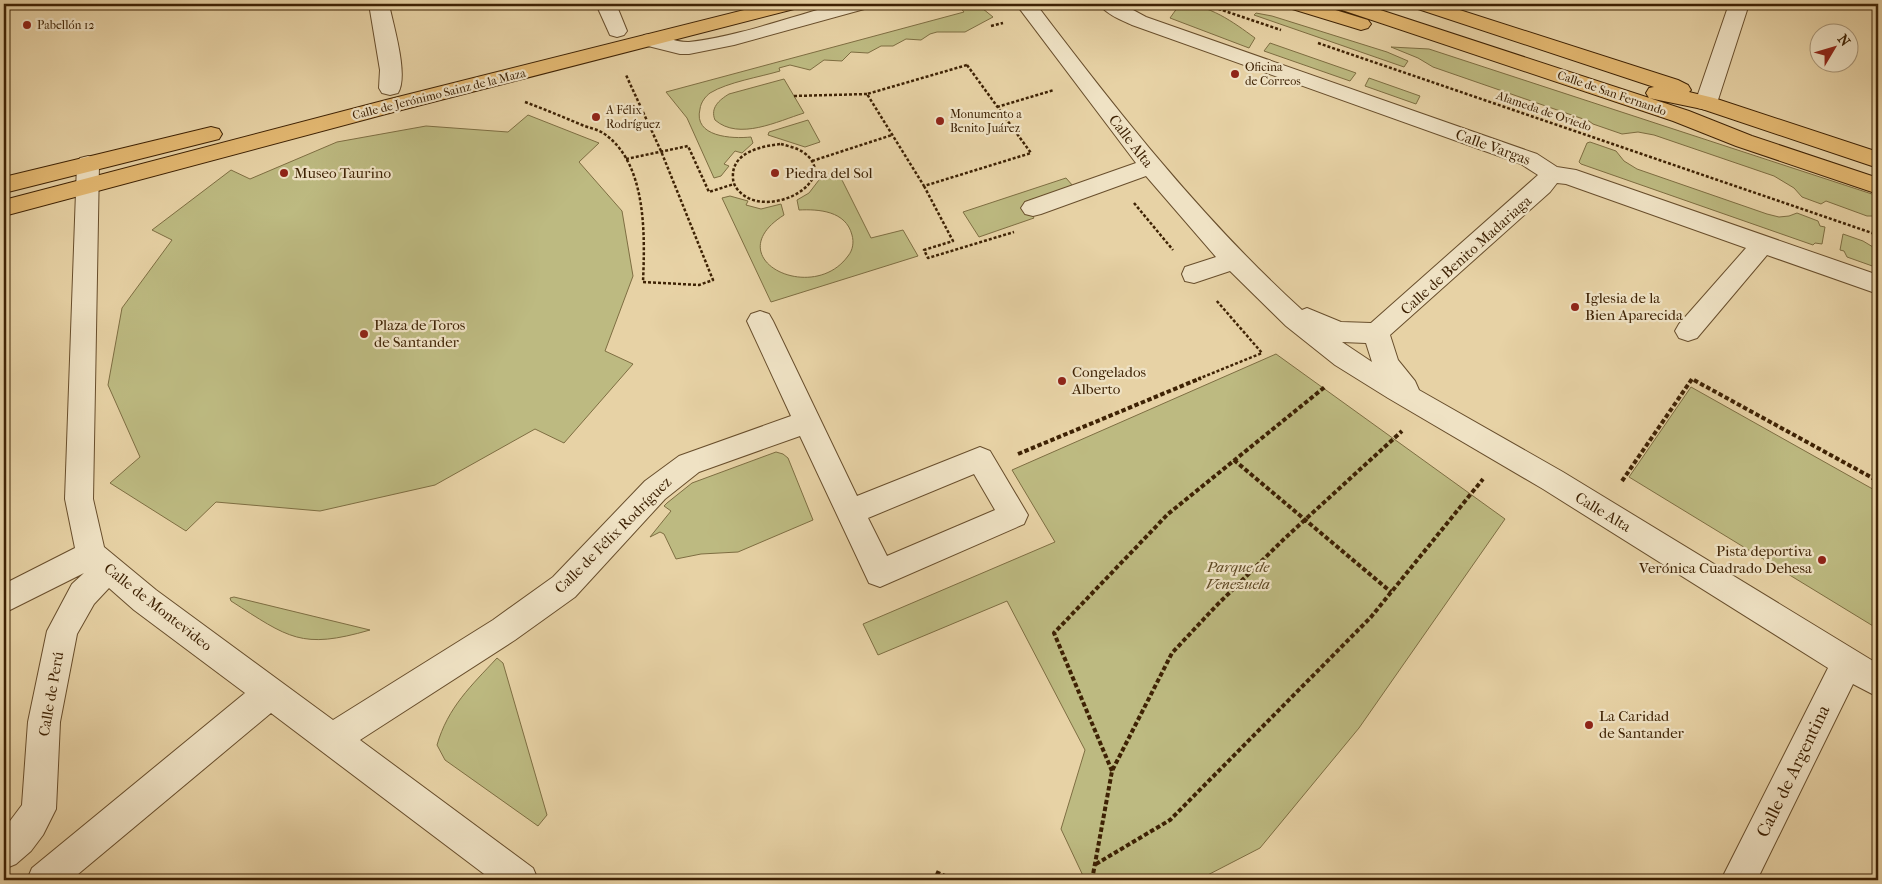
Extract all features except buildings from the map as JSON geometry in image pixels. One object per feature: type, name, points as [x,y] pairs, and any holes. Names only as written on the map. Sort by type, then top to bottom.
[{"type":"main road","name":"Calle de Jerónimo Sainz de la Maza","points":[[4,208],[88,175],[390,88],[727,4]]},
{"type":"main road","name":"Calle de Jerónimo Sainz de la Maza","points":[[4,185],[88,175],[396,104],[791,4]]},
{"type":"main road","points":[[1296,4],[1676,126],[1744,141]]},
{"type":"main road","name":"Calle de San Fernando","points":[[1343,4],[1672,113],[1744,141],[1878,186]]},
{"type":"main road","name":"Calle de San Fernando","points":[[1377,4],[1664,95],[1706,103],[1878,160]]},
{"type":"main road","points":[[1422,4],[1670,85],[1706,103]]},
{"type":"street","points":[[379,4],[391,70],[390,88]]},
{"type":"street","points":[[606,4],[617,31]]},
{"type":"street","points":[[651,40],[680,48],[689,48],[734,39],[827,9],[861,4]]},
{"type":"street","name":"Calle Alta","points":[[1026,4],[1151,166],[1199,222],[1295,319],[1354,364],[1506,452],[1878,682]]},
{"type":"street","name":"Calle Vargas","points":[[1109,4],[1139,21],[1529,159],[1542,166],[1550,174],[1568,176],[1878,285]]},
{"type":"street","points":[[1706,103],[1740,4]]},
{"type":"street","points":[[1033,208],[1151,166]]},
{"type":"street","name":"Calle de Benito Madariaga","points":[[1377,332],[1542,186],[1550,174]]},
{"type":"street","name":"Calle de Montevideo","points":[[88,175],[79,499],[100,561],[145,600],[333,739],[505,876]]},
{"type":"street","points":[[1688,331],[1756,254]]},
{"type":"street","points":[[1194,274],[1240,265]]},
{"type":"street","name":"Calle Alta","points":[[1240,265],[1292,309],[1312,320],[1350,335],[1377,332],[1380,352],[1388,368],[1398,382],[1428,407]]},
{"type":"street","points":[[760,322],[806,422],[850,512],[880,573],[1014,516],[980,459],[850,512]]},
{"type":"street","name":"Calle de Félix Rodríguez","points":[[333,739],[504,630],[564,587],[655,490],[689,464],[806,422]]},
{"type":"street","points":[[4,599],[100,561]]},
{"type":"street","name":"Calle de Perú","points":[[4,852],[19,839],[39,808],[44,722],[62,631],[100,561]]},
{"type":"street","name":"Calle de Argentina","points":[[1739,880],[1847,663]]},
{"type":"street","points":[[44,880],[270,693]]},
{"type":"path","points":[[1204,4],[1288,33]]},
{"type":"path","name":"Alameda de Oviedo","points":[[1316,42],[1878,235]]},
{"type":"path","points":[[794,96],[866,94],[967,65],[1031,153],[924,186]]},
{"type":"path","points":[[520,100],[603,133],[624,154],[639,193],[645,245],[643,282],[698,285],[713,280],[662,151],[626,74]]},
{"type":"path","points":[[997,107],[1054,90]]},
{"type":"path","points":[[866,94],[924,186],[953,240],[924,250]]},
{"type":"path","points":[[812,161],[892,136]]},
{"type":"path","points":[[767,145],[794,147],[805,152],[812,161],[815,170],[813,180],[805,190],[794,197],[780,201],[765,202],[752,199],[740,193],[734,184],[732,175],[734,165],[742,156],[754,149],[767,145]]},
{"type":"path","points":[[626,159],[688,146],[709,192],[734,184]]},
{"type":"path","points":[[986,468],[1262,353],[1128,196]]},
{"type":"path","points":[[1112,771],[1054,633],[1168,514],[1354,364]]},
{"type":"path","points":[[1622,481],[1692,379],[1878,481]]},
{"type":"path","points":[[1092,880],[1112,771],[1172,653],[1216,606],[1305,519],[1428,407]]},
{"type":"path","points":[[1096,864],[1170,820],[1371,617],[1506,452]]},
{"type":"path","points":[[1234,460],[1391,592]]},
{"type":"path","points":[[936,872],[954,880]]},
{"type":"green space","points":[[957,4],[977,4],[993,17],[965,32],[937,32],[921,40],[906,39],[893,46],[881,46],[868,53],[851,52],[842,61],[824,60],[810,70],[790,65],[779,68],[780,71],[735,83],[710,93],[701,106],[699,118],[702,125],[708,131],[716,134],[751,137],[753,143],[742,153],[735,151],[724,164],[729,166],[721,176],[714,178],[687,118],[666,92],[964,12]]},
{"type":"green space","points":[[1180,4],[1201,7],[1220,15],[1255,38],[1249,48],[1170,18]]},
{"type":"green space","points":[[1256,13],[1272,16],[1387,52],[1408,61],[1404,67],[1254,15]]},
{"type":"green space","points":[[1270,43],[1356,73],[1350,81],[1264,51]]},
{"type":"green space","points":[[1391,47],[1429,49],[1878,196],[1878,216],[1867,216],[1826,201],[1821,204],[1802,197],[1794,188],[1774,176],[1654,135],[1638,132],[1622,134],[1433,67],[1418,58]]},
{"type":"green space","points":[[1369,78],[1420,96],[1416,104],[1365,86]]},
{"type":"green space","points":[[784,79],[804,113],[771,124],[747,129],[735,129],[715,120],[714,112],[716,105],[729,94]]},
{"type":"green space","name":"Plaza de Toros de Santander","points":[[528,115],[599,143],[579,162],[622,211],[633,276],[605,351],[633,364],[564,443],[535,429],[435,485],[320,511],[216,502],[186,531],[110,483],[140,457],[108,385],[122,308],[172,240],[152,230],[231,170],[250,179],[337,142],[426,126],[508,132]]},
{"type":"green space","points":[[808,120],[820,142],[805,147],[768,135],[769,132]]},
{"type":"green space","points":[[1590,142],[1616,151],[1624,161],[1637,169],[1767,214],[1779,217],[1797,213],[1818,221],[1820,226],[1825,227],[1822,244],[1815,243],[1813,245],[1581,164],[1579,162],[1587,143]]},
{"type":"green space","points":[[838,172],[871,238],[903,230],[918,256],[771,302],[722,198],[730,196],[748,201],[746,205],[761,209],[781,204],[784,215],[766,231],[760,247],[765,260],[777,270],[794,276],[813,277],[832,270],[848,256],[852,249],[853,238],[849,227],[838,216],[823,211],[799,210],[797,200],[809,193],[822,176]]},
{"type":"green space","points":[[1066,178],[1073,186],[1024,202],[1034,218],[979,237],[963,212]]},
{"type":"green space","points":[[1843,234],[1863,241],[1878,250],[1878,268],[1847,257],[1844,251],[1840,250]]},
{"type":"green space","name":"Parque de Venezuela","points":[[1276,354],[1505,519],[1359,728],[1260,848],[1198,880],[1085,880],[1061,829],[1085,750],[1007,601],[878,655],[863,624],[1055,542],[1012,470]]},
{"type":"green space","name":"Pista deportiva Verónica Cuadrado Dehesa","points":[[1691,387],[1878,492],[1878,629],[1629,477]]},
{"type":"green space","points":[[776,452],[788,458],[813,520],[738,552],[701,554],[676,559],[664,534],[660,532],[650,537],[671,511],[664,506],[692,483]]},
{"type":"green space","points":[[234,597],[370,630],[327,639],[296,637],[282,632],[251,614],[231,601],[230,598]]},
{"type":"green space","points":[[497,658],[503,663],[547,815],[538,826],[445,760],[437,745],[447,719],[454,708],[469,688]]},
{"type":"place","name":"Pabellón 12","points":[[27,25]]},
{"type":"place","name":"Oficina de Correos","points":[[1235,74]]},
{"type":"place","name":"A Félix Rodríguez","points":[[596,117]]},
{"type":"place","name":"Monumento a Benito Juárez","points":[[940,121]]},
{"type":"place","name":"Museo Taurino","points":[[284,173]]},
{"type":"place","name":"Piedra del Sol","points":[[775,173]]},
{"type":"place","name":"Iglesia de la Bien Aparecida","points":[[1575,307]]},
{"type":"place","name":"Plaza de Toros de Santander","points":[[364,334]]},
{"type":"place","name":"Congelados Alberto","points":[[1062,381]]},
{"type":"place","name":"Pista deportiva Verónica Cuadrado Dehesa","points":[[1822,560]]},
{"type":"place","name":"La Caridad de Santander","points":[[1589,725]]}]
